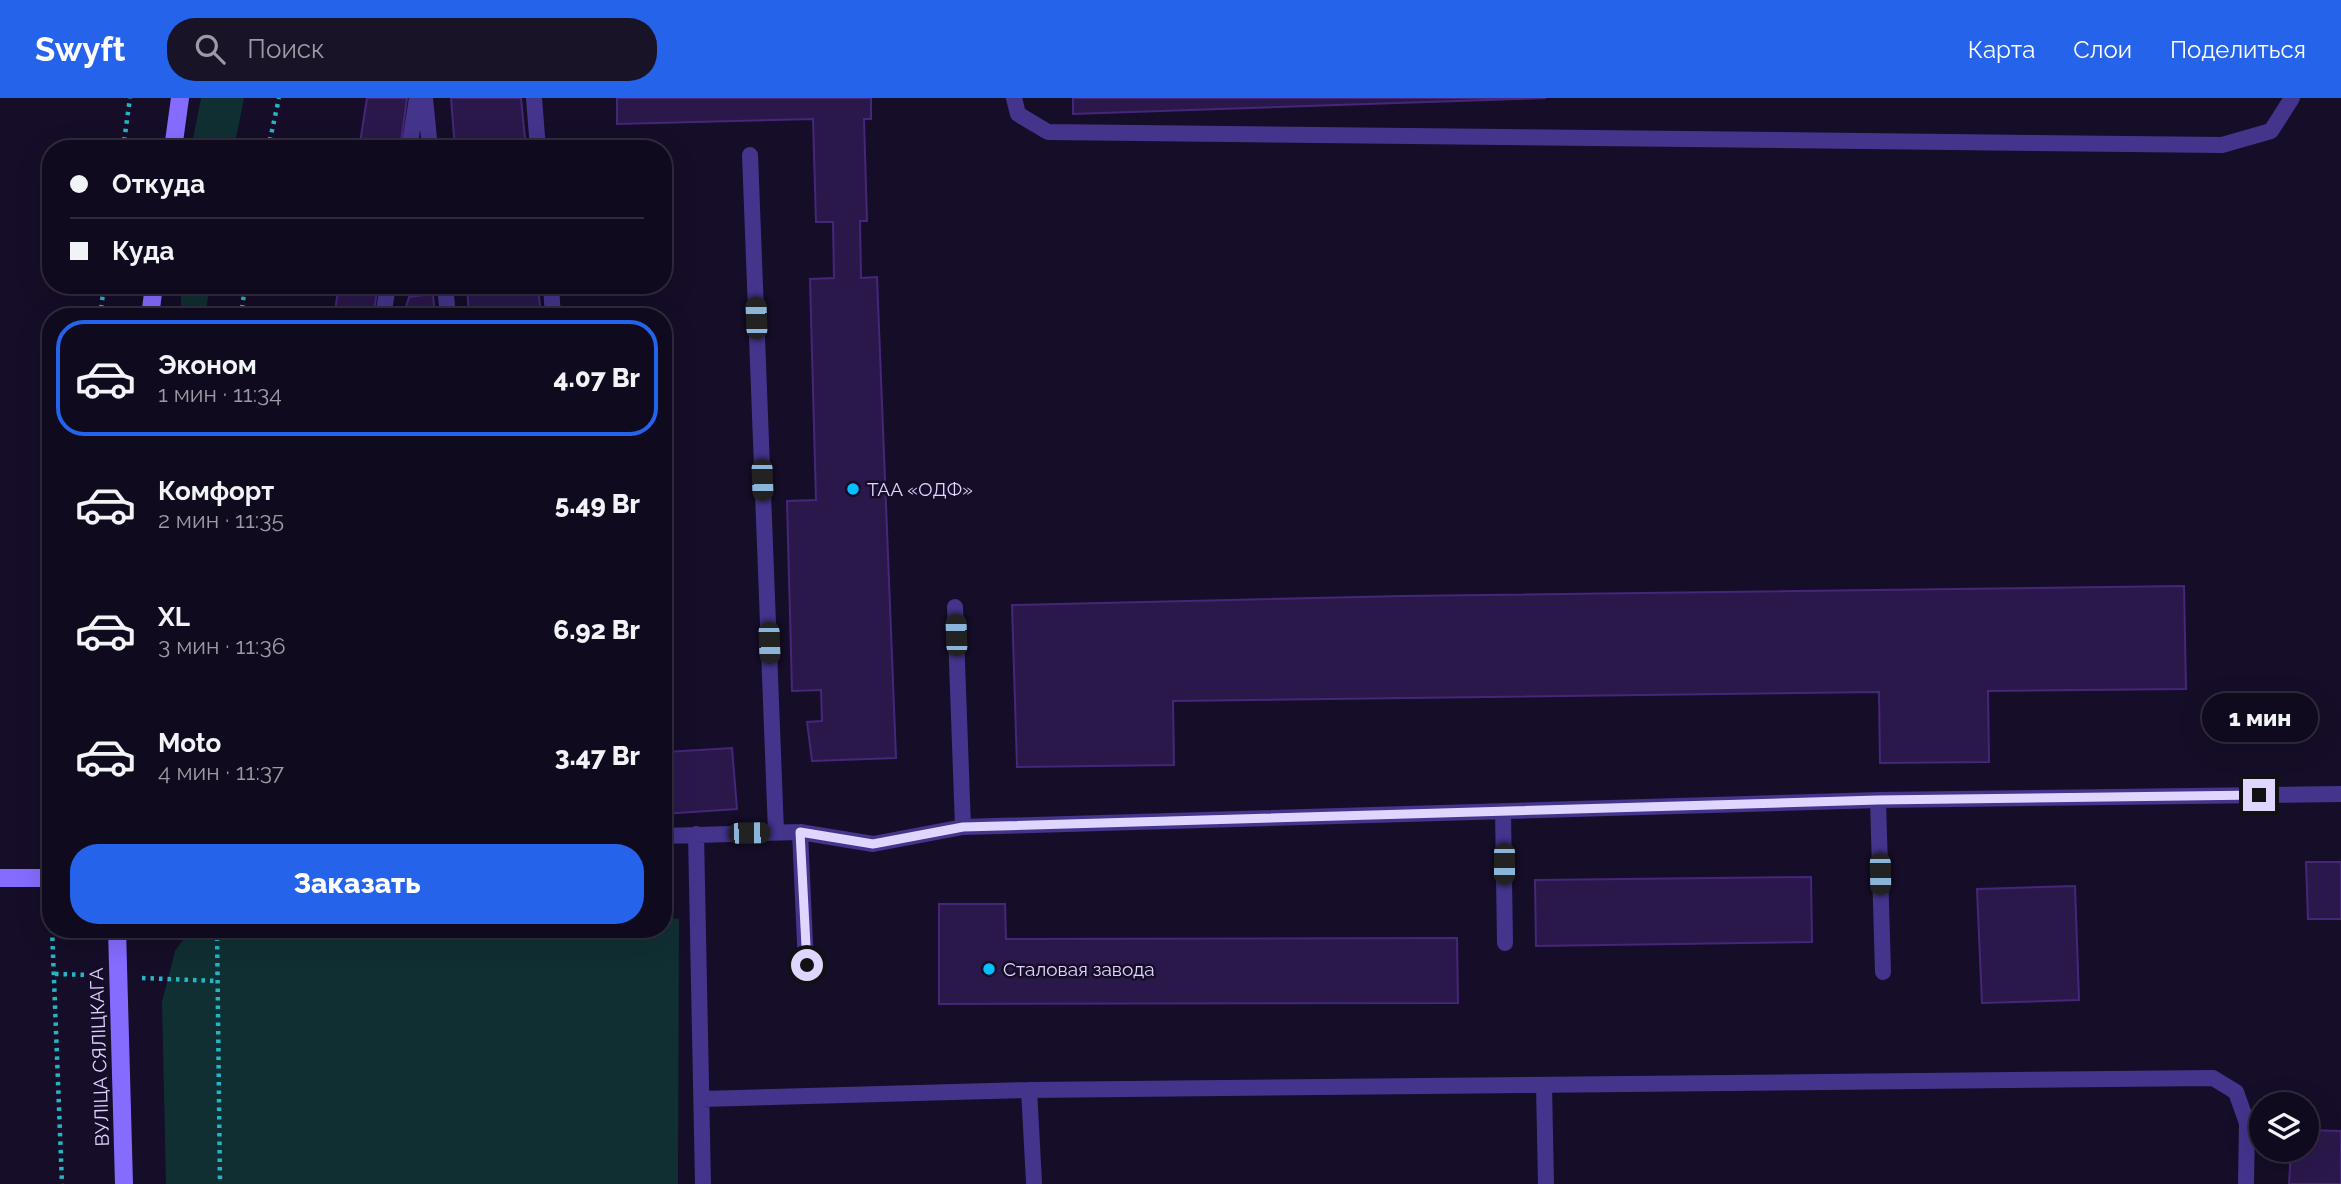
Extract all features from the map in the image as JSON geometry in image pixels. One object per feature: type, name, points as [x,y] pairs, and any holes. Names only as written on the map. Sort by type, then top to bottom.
[{"type":"main road","points":[[174,140],[180,98]]},
{"type":"main road","points":[[0,878],[42,878]]},
{"type":"main road","name":"ВУЛІЦА СЯЛІЦКАГА","points":[[117,938],[124,1184]]},
{"type":"lane","points":[[410,140],[417,98]]},
{"type":"lane","points":[[425,98],[429,140]]},
{"type":"lane","points":[[534,98],[537,140]]},
{"type":"lane","points":[[1014,98],[1018,114],[1048,132],[2222,145],[2272,131],[2292,98]]},
{"type":"lane","points":[[750,155],[776,832]]},
{"type":"lane","points":[[955,607],[963,827]]},
{"type":"lane","points":[[672,835],[800,832],[873,844],[963,827],[1878,800],[2341,794]]},
{"type":"lane","points":[[1878,800],[1883,972]]},
{"type":"lane","points":[[1503,811],[1504,943]]},
{"type":"lane","points":[[800,832],[807,965]]},
{"type":"lane","points":[[696,834],[703,1184]]},
{"type":"lane","points":[[702,1099],[1029,1090],[2213,1079],[2236,1092],[2247,1123],[2246,1184]]},
{"type":"lane","points":[[1544,1085],[1546,1184]]},
{"type":"lane","points":[[1029,1090],[1034,1182]]},
{"type":"path","points":[[124,140],[130,98]]},
{"type":"path","points":[[270,140],[279,98]]},
{"type":"path","points":[[52,938],[62,1184]]},
{"type":"path","points":[[217,938],[220,1184]]},
{"type":"green space","points":[[201,98],[244,98],[236,140],[193,140]]},
{"type":"green space","points":[[181,294],[209,294],[206,308],[181,308]]},
{"type":"green space","points":[[672,918],[679,919],[678,1184],[166,1184],[162,1002],[175,951],[184,938],[672,938]]},
{"type":"building","points":[[367,98],[407,98],[401,140],[360,140]]},
{"type":"building","points":[[451,98],[521,98],[525,140],[454,140]]},
{"type":"building","points":[[617,98],[871,98],[871,119],[864,119],[867,221],[860,221],[861,278],[877,277],[896,758],[812,761],[807,722],[822,721],[821,690],[792,691],[787,501],[816,500],[810,279],[834,278],[833,222],[816,222],[813,119],[617,124]]},
{"type":"building","points":[[1073,98],[1546,98],[1073,114]]},
{"type":"building","points":[[338,294],[377,294],[374,308],[335,308]]},
{"type":"building","points":[[433,294],[434,308],[406,308],[409,297]]},
{"type":"building","points":[[468,294],[539,294],[540,308],[468,308]]},
{"type":"building","points":[[2184,586],[2186,689],[1988,691],[1989,762],[1880,763],[1879,692],[1173,701],[1174,765],[1017,767],[1012,605],[1403,596]]},
{"type":"building","points":[[732,748],[737,809],[672,813],[672,752]]},
{"type":"building","points":[[2306,862],[2341,862],[2341,919],[2308,919]]},
{"type":"building","points":[[1811,877],[1812,942],[1536,946],[1535,880]]},
{"type":"building","points":[[2075,886],[2079,1000],[1982,1003],[1977,889]]},
{"type":"building","points":[[939,904],[1005,904],[1006,939],[1457,938],[1458,1003],[939,1004]]},
{"type":"building","points":[[2319,1130],[2341,1131],[2341,1184],[2289,1184],[2290,1162],[2319,1162]]},
{"type":"place","name":"ТАА «ОДФ»","points":[[853,489]]},
{"type":"place","name":"Сталовая завода","points":[[989,969]]},
{"type":"route","points":[[807,965],[800,832],[873,844],[963,827],[1878,800],[2259,795]]}]
